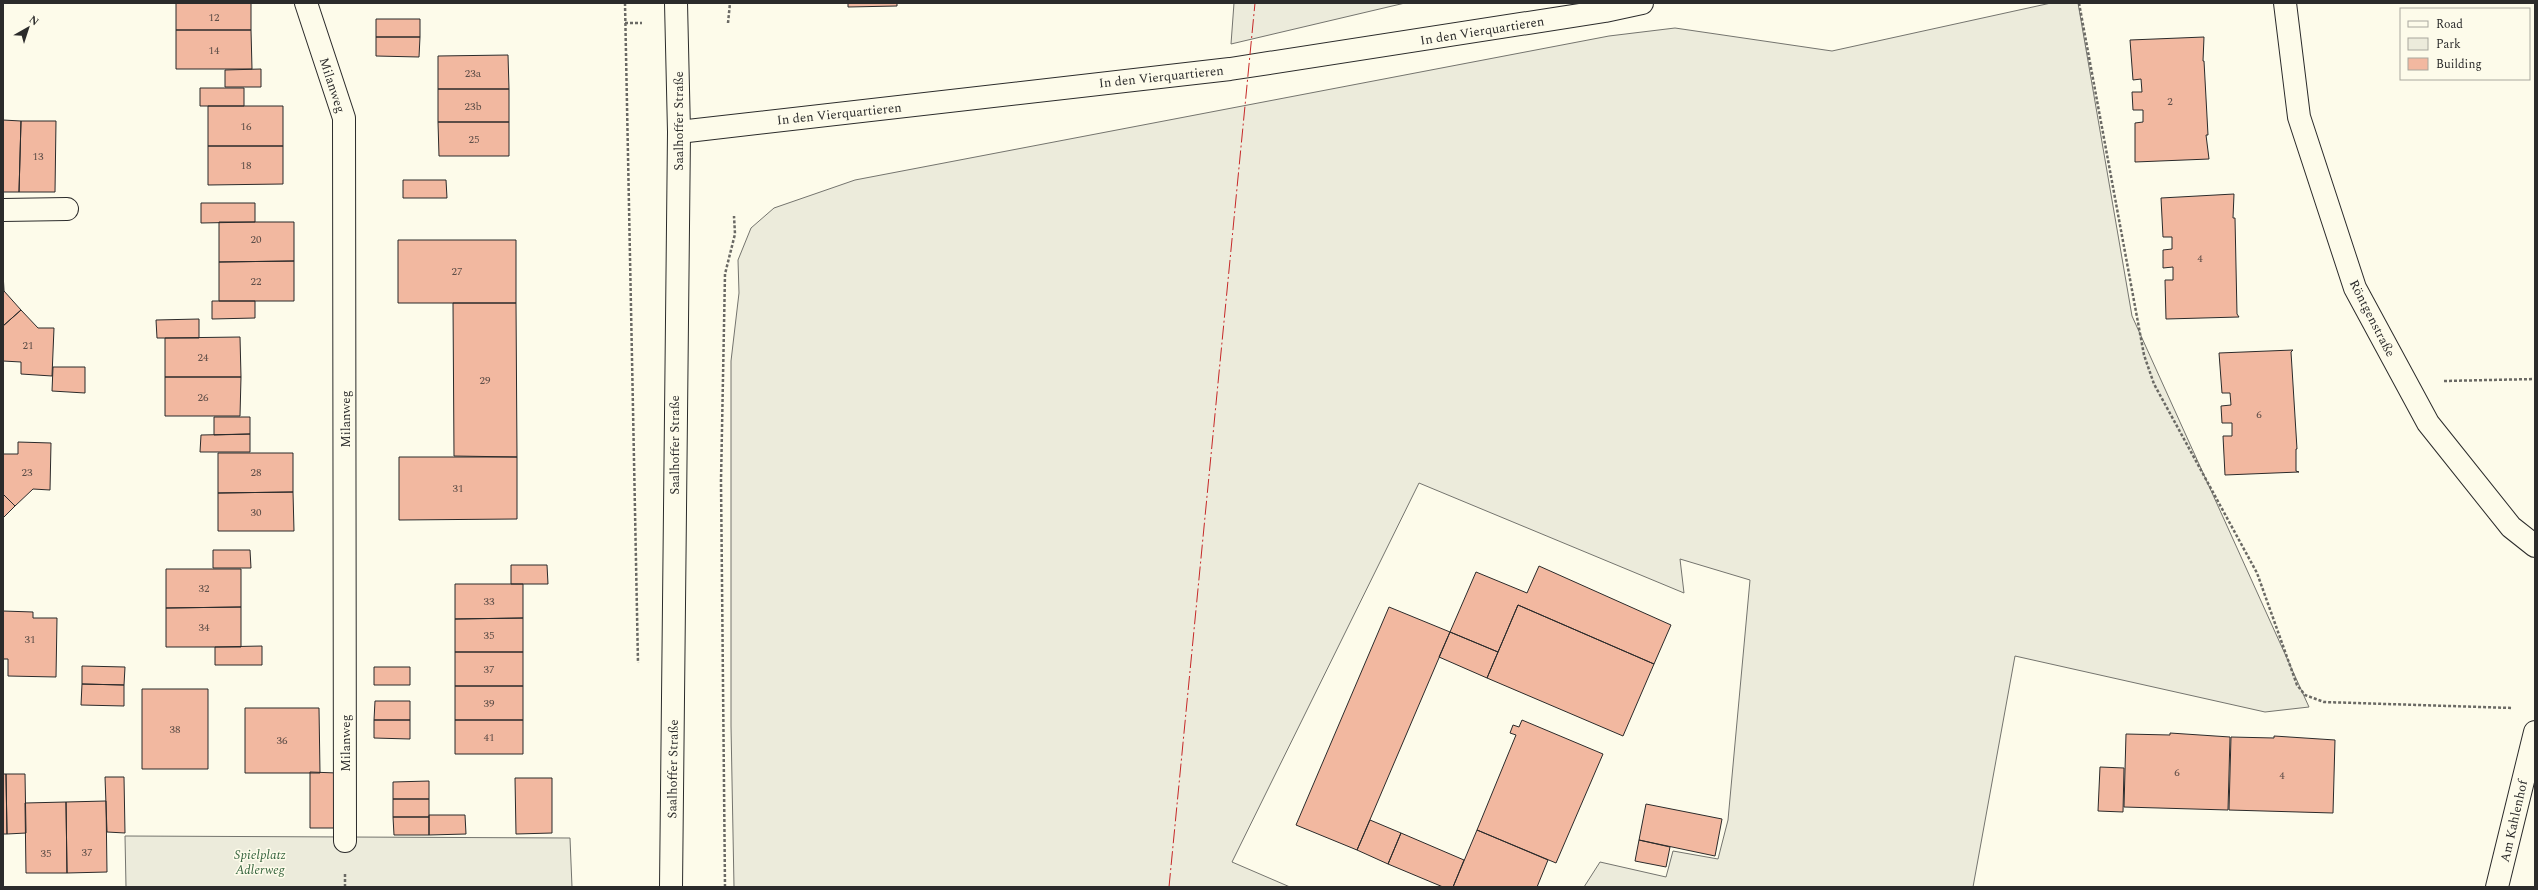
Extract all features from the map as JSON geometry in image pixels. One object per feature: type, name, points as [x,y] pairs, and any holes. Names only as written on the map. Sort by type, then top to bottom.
[{"type":"street","name":"Milanweg","points":[[306,3],[344,118],[345,842]]},
{"type":"street","name":"Saalhoffer Straße","points":[[671,887],[679,132],[676,3]]},
{"type":"street","name":"In den Vierquartieren","points":[[679,132],[1230,69],[1605,11],[1642,3]]},
{"type":"street","name":"Röntgenstraße","points":[[2285,3],[2298,116],[2355,288],[2428,423],[2512,527],[2535,546]]},
{"type":"street","points":[[3,210],[67,209]]},
{"type":"street","name":"Am Kahlenhof","points":[[2497,887],[2535,732]]},
{"type":"path","points":[[625,3],[638,665]]},
{"type":"path","points":[[728,23],[730,3]]},
{"type":"path","points":[[2079,3],[2144,355],[2154,384],[2258,574],[2297,685],[2305,695],[2324,702],[2519,708]]},
{"type":"path","points":[[625,22],[646,23]]},
{"type":"path","points":[[724,887],[721,473],[725,274],[735,234],[734,216]]},
{"type":"path","points":[[2406,382],[2535,379]]},
{"type":"green space","points":[[1234,3],[1405,3],[1231,44]]},
{"type":"green space","points":[[2051,3],[2078,3],[2132,316],[2309,707],[2265,712],[2015,656],[1973,887],[1584,887],[1600,862],[1666,877],[1673,851],[1718,859],[1728,820],[1750,580],[1680,559],[1684,593],[1419,483],[1232,862],[1290,887],[734,887],[731,726],[731,361],[739,293],[738,260],[751,228],[774,208],[855,180],[1609,36],[1675,28],[1832,51]]},
{"type":"green space","name":"Spielplatz Adlerweg","points":[[125,836],[570,838],[572,887],[126,887]]},
{"type":"building","points":[[176,3],[251,3],[251,30],[176,30]]},
{"type":"building","points":[[848,3],[897,3],[897,6],[848,7]]},
{"type":"building","points":[[376,19],[420,19],[420,37],[376,37]]},
{"type":"building","points":[[176,30],[251,30],[252,69],[176,69]]},
{"type":"building","points":[[376,37],[420,37],[419,57],[376,56]]},
{"type":"building","points":[[2204,37],[2203,61],[2208,135],[2206,135],[2209,159],[2135,162],[2135,123],[2143,122],[2143,110],[2133,110],[2132,92],[2142,92],[2141,79],[2133,80],[2130,40]]},
{"type":"building","points":[[508,55],[509,89],[438,89],[438,56]]},
{"type":"building","points":[[261,69],[261,87],[225,87],[225,70]]},
{"type":"building","points":[[200,88],[244,88],[244,106],[200,106]]},
{"type":"building","points":[[438,89],[509,89],[509,122],[438,122]]},
{"type":"building","points":[[208,106],[283,106],[283,146],[208,146]]},
{"type":"building","points":[[3,120],[21,121],[19,192],[3,192]]},
{"type":"building","points":[[21,121],[56,121],[55,192],[19,192]]},
{"type":"building","points":[[438,122],[509,122],[509,156],[439,156]]},
{"type":"building","points":[[208,146],[283,146],[283,184],[208,185]]},
{"type":"building","points":[[403,180],[446,180],[447,198],[403,198]]},
{"type":"building","points":[[2234,194],[2233,218],[2235,218],[2237,314],[2239,317],[2166,319],[2165,280],[2173,280],[2173,267],[2163,268],[2163,250],[2172,249],[2172,237],[2163,237],[2161,198]]},
{"type":"building","points":[[201,203],[255,203],[255,222],[201,223]]},
{"type":"building","points":[[219,222],[294,222],[294,261],[219,262]]},
{"type":"building","points":[[398,240],[516,240],[516,303],[398,303]]},
{"type":"building","points":[[294,261],[294,301],[219,301],[219,262]]},
{"type":"building","points":[[3,272],[4,291],[21,310],[3,326]]},
{"type":"building","points":[[212,301],[255,301],[255,318],[212,319]]},
{"type":"building","points":[[453,303],[516,303],[517,457],[454,456]]},
{"type":"building","points":[[21,310],[38,328],[54,328],[52,376],[21,374],[21,362],[3,361],[3,326]]},
{"type":"building","points":[[199,319],[199,338],[157,338],[156,320]]},
{"type":"building","points":[[240,337],[241,377],[165,377],[165,338]]},
{"type":"building","points":[[2293,350],[2291,352],[2297,449],[2296,471],[2299,472],[2225,475],[2223,436],[2232,436],[2232,423],[2222,423],[2221,406],[2231,405],[2230,393],[2222,393],[2219,353]]},
{"type":"building","points":[[53,367],[85,367],[85,393],[52,391]]},
{"type":"building","points":[[165,377],[241,377],[240,416],[165,416]]},
{"type":"building","points":[[214,417],[250,417],[250,434],[214,435]]},
{"type":"building","points":[[250,434],[250,452],[200,452],[201,435]]},
{"type":"building","points":[[18,442],[51,443],[50,490],[33,489],[15,506],[3,494],[3,454],[18,454]]},
{"type":"building","points":[[218,453],[293,453],[293,492],[218,493]]},
{"type":"building","points":[[399,457],[517,457],[517,519],[399,520]]},
{"type":"building","points":[[293,492],[294,531],[218,531],[218,493]]},
{"type":"building","points":[[3,494],[15,506],[3,518]]},
{"type":"building","points":[[213,550],[250,550],[251,568],[213,568]]},
{"type":"building","points":[[511,565],[547,565],[548,584],[511,584]]},
{"type":"building","points":[[1539,566],[1671,625],[1654,664],[1518,605],[1498,652],[1450,632],[1476,572],[1527,593]]},
{"type":"building","points":[[166,569],[241,569],[241,607],[166,608]]},
{"type":"building","points":[[455,584],[523,584],[523,618],[455,619]]},
{"type":"building","points":[[1518,605],[1654,664],[1623,736],[1487,678]]},
{"type":"building","points":[[241,607],[241,647],[166,647],[166,608]]},
{"type":"building","points":[[1389,607],[1450,632],[1357,850],[1296,825]]},
{"type":"building","points":[[3,611],[33,612],[33,618],[57,618],[56,677],[8,676],[8,659],[3,659]]},
{"type":"building","points":[[523,618],[523,652],[455,652],[455,619]]},
{"type":"building","points":[[1450,632],[1498,652],[1487,678],[1439,657]]},
{"type":"building","points":[[262,646],[262,665],[215,665],[215,647]]},
{"type":"building","points":[[455,652],[523,652],[523,686],[455,686]]},
{"type":"building","points":[[82,666],[125,667],[124,685],[82,684]]},
{"type":"building","points":[[374,667],[410,667],[410,685],[374,685]]},
{"type":"building","points":[[82,684],[124,685],[124,706],[81,705]]},
{"type":"building","points":[[455,686],[523,686],[523,720],[455,720]]},
{"type":"building","points":[[142,689],[208,689],[208,769],[142,769]]},
{"type":"building","points":[[375,701],[410,701],[410,720],[374,720]]},
{"type":"building","points":[[245,708],[319,708],[320,773],[245,773]]},
{"type":"building","points":[[374,720],[410,720],[410,739],[374,738]]},
{"type":"building","points":[[455,720],[523,720],[523,754],[455,754]]},
{"type":"building","points":[[1522,720],[1603,754],[1556,863],[1477,830],[1516,735],[1510,733],[1513,725],[1519,727]]},
{"type":"building","points":[[2170,733],[2230,737],[2228,810],[2124,807],[2126,734],[2170,735]]},
{"type":"building","points":[[2274,736],[2335,740],[2333,813],[2229,810],[2231,737],[2274,738]]},
{"type":"building","points":[[2100,767],[2124,768],[2123,812],[2098,811]]},
{"type":"building","points":[[310,772],[337,773],[338,828],[310,828]]},
{"type":"building","points":[[3,774],[6,774],[7,834],[3,834]]},
{"type":"building","points":[[6,774],[25,774],[26,833],[7,834]]},
{"type":"building","points":[[105,777],[124,777],[125,833],[107,832]]},
{"type":"building","points":[[515,778],[552,778],[552,833],[516,834]]},
{"type":"building","points":[[429,781],[429,799],[393,799],[393,782]]},
{"type":"building","points":[[393,799],[429,799],[429,817],[393,817]]},
{"type":"building","points":[[106,801],[107,872],[67,873],[66,802]]},
{"type":"building","points":[[66,802],[67,873],[26,873],[25,803]]},
{"type":"building","points":[[1646,804],[1722,819],[1715,856],[1639,840]]},
{"type":"building","points":[[429,815],[465,815],[466,834],[429,835]]},
{"type":"building","points":[[393,817],[429,817],[429,835],[394,835]]},
{"type":"building","points":[[1370,820],[1401,833],[1388,864],[1357,850]]},
{"type":"building","points":[[1477,830],[1548,860],[1537,887],[1453,887]]},
{"type":"building","points":[[1401,833],[1464,860],[1453,887],[1443,887],[1388,864]]},
{"type":"building","points":[[1639,840],[1670,847],[1666,867],[1635,861]]},
{"type":"power","points":[[1169,887],[1255,3]]}]
